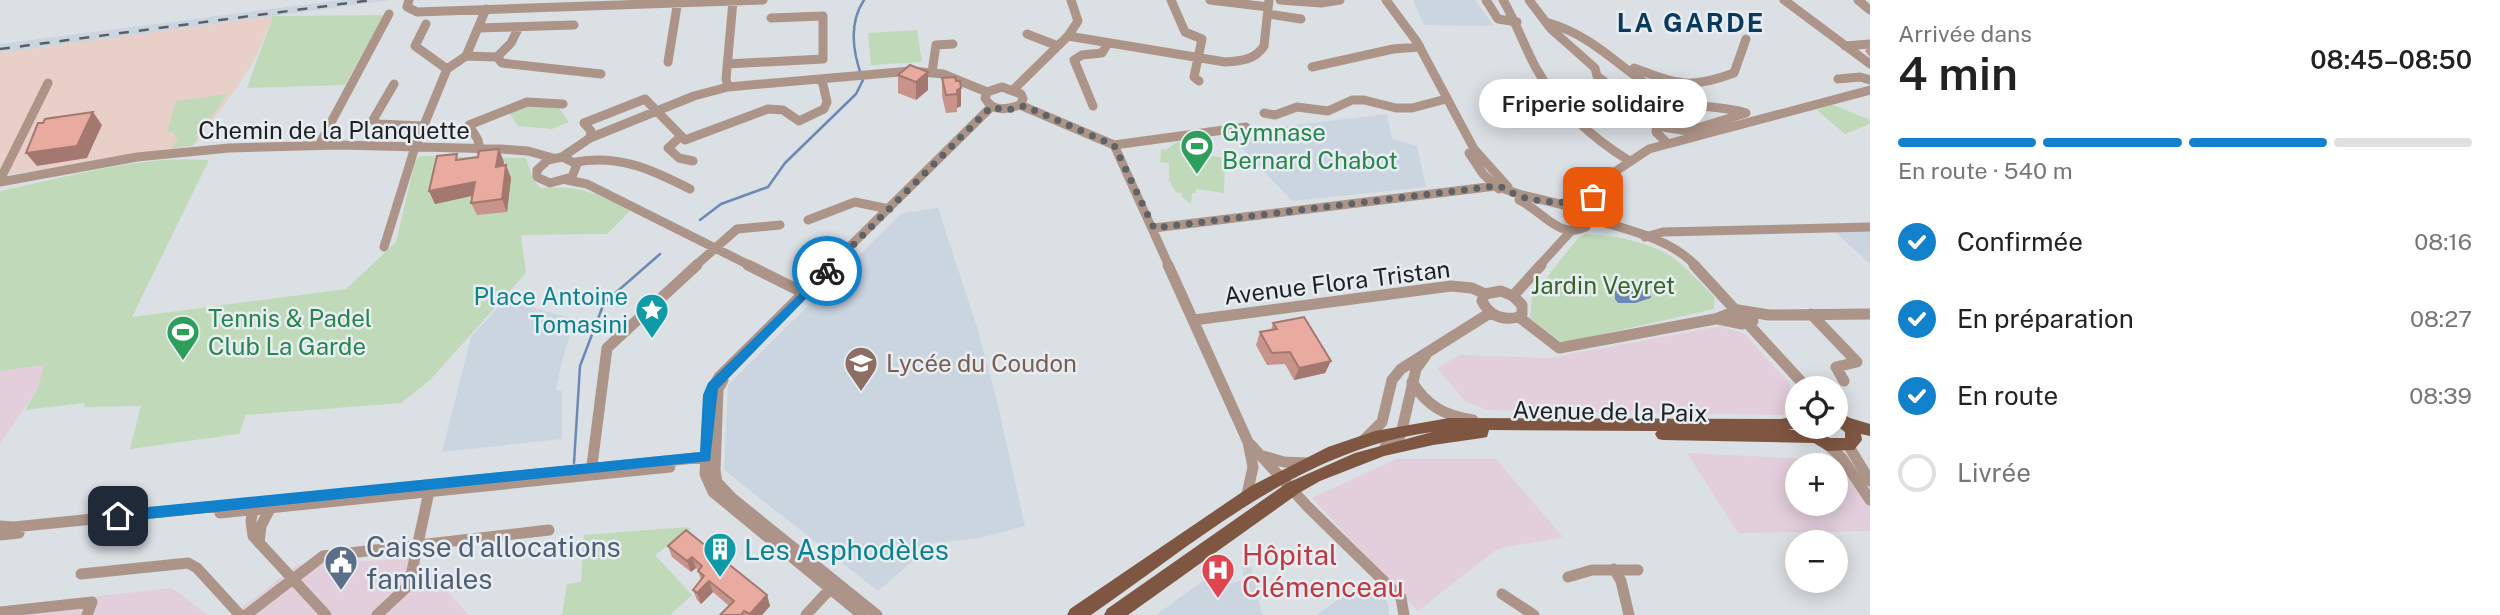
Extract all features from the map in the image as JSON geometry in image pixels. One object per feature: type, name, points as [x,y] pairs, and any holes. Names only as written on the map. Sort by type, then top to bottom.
[{"type":"main road","points":[[1848,422],[1870,430]]},
{"type":"main road","name":"Avenue de la Paix","points":[[1404,438],[1449,424],[1785,424]]},
{"type":"main road","name":"Avenue de la Paix","points":[[1404,438],[1514,430],[1785,435]]},
{"type":"main road","points":[[1113,615],[1283,485],[1307,463],[1363,441],[1404,438]]},
{"type":"main road","points":[[1076,615],[1246,499],[1354,460],[1404,438]]},
{"type":"street","points":[[409,1],[407,6],[418,9],[486,9],[621,2],[763,0]]},
{"type":"street","points":[[1014,89],[1068,36],[1078,21],[1071,0]]},
{"type":"street","points":[[1171,0],[1185,32],[1202,39],[1194,77],[1199,81]]},
{"type":"street","points":[[1210,0],[1268,7],[1301,19]]},
{"type":"street","points":[[1280,0],[1321,3],[1340,0]]},
{"type":"street","points":[[1386,0],[1420,47],[1447,101],[1481,159],[1501,182],[1527,197]]},
{"type":"street","points":[[1486,0],[1498,19],[1517,22]]},
{"type":"street","points":[[1503,0],[1517,22],[1543,78],[1604,146],[1610,159],[1619,167]]},
{"type":"street","points":[[1529,0],[1533,9],[1549,23],[1565,27],[1607,52],[1632,74],[1673,100],[1747,118]]},
{"type":"street","points":[[1784,0],[1870,64]]},
{"type":"street","points":[[1858,0],[1870,10]]},
{"type":"street","points":[[728,87],[727,64],[733,1]]},
{"type":"street","points":[[668,62],[677,2]]},
{"type":"street","points":[[1068,36],[1225,62],[1244,61],[1259,56],[1265,47],[1268,7]]},
{"type":"street","points":[[384,247],[415,147],[447,69],[466,56],[486,9]]},
{"type":"street","points":[[319,145],[389,14]]},
{"type":"street","points":[[727,64],[823,59],[823,16],[771,18]]},
{"type":"street","points":[[426,23],[415,46],[447,69]]},
{"type":"street","points":[[1549,23],[1551,29],[1564,42],[1595,68],[1598,76],[1657,121],[1657,134],[1667,143]]},
{"type":"street","points":[[478,28],[574,25]]},
{"type":"street","points":[[466,56],[497,57],[503,53],[519,27]]},
{"type":"street","points":[[1027,34],[1058,46]]},
{"type":"street","points":[[1607,52],[1616,52],[1638,72],[1682,85],[1707,83],[1734,72],[1746,39]]},
{"type":"street","points":[[1093,106],[1074,60],[1082,55],[1102,53],[1108,43]]},
{"type":"street","points":[[932,72],[936,45],[953,44]]},
{"type":"street","points":[[1845,46],[1870,44]]},
{"type":"street","points":[[1312,67],[1393,49],[1420,47]]},
{"type":"street","points":[[497,57],[502,63],[601,74]]},
{"type":"street","points":[[540,166],[587,139],[694,96],[728,87],[911,71],[932,72],[987,92],[1002,87],[1014,89],[1023,96],[1020,106]]},
{"type":"street","points":[[1838,79],[1860,77],[1870,80]]},
{"type":"street","points":[[574,161],[591,131],[584,123],[645,99],[680,137],[695,139],[713,128],[762,110],[779,109],[799,121],[814,116],[824,109],[827,102],[822,80]]},
{"type":"street","points":[[0,183],[48,83]]},
{"type":"street","points":[[394,84],[373,120],[378,124],[424,126]]},
{"type":"street","points":[[1657,127],[1688,131],[1870,90]]},
{"type":"street","points":[[987,92],[985,98],[991,107],[1007,110],[1020,106],[1114,145],[1246,128]]},
{"type":"street","points":[[1264,113],[1275,115],[1297,107],[1328,111],[1358,100],[1412,108],[1447,101]]},
{"type":"street","points":[[1447,101],[1451,117],[1483,174],[1496,186],[1541,212],[1552,225],[1558,244]]},
{"type":"street","points":[[479,145],[469,125],[527,102],[564,104]]},
{"type":"street","points":[[862,615],[713,492],[707,483],[718,389],[740,358],[991,107]]},
{"type":"street","points":[[1513,296],[1548,261],[1558,244],[1585,219],[1593,197],[1628,160],[1667,143],[1747,118]]},
{"type":"street","points":[[680,137],[668,148],[669,151],[683,160],[693,161]]},
{"type":"street","name":"Chemin de la Planquette","points":[[0,183],[153,155],[319,145],[479,145],[530,155],[540,166],[536,173],[544,182],[571,177]]},
{"type":"street","points":[[1114,145],[1154,228],[1248,442],[1253,467],[1246,499]]},
{"type":"street","points":[[1604,146],[1628,160]]},
{"type":"street","name":"Chemin de la Planquette","points":[[514,151],[534,152],[574,161]]},
{"type":"street","points":[[574,161],[601,157],[627,160],[690,189]]},
{"type":"street","points":[[574,161],[578,167],[571,177],[804,293]]},
{"type":"street","points":[[1154,228],[1496,186],[1548,203],[1564,203],[1593,197]]},
{"type":"street","points":[[808,220],[849,201],[866,201],[889,209]]},
{"type":"street","points":[[1541,212],[1548,203]]},
{"type":"street","points":[[1564,203],[1585,219],[1612,231],[1668,245],[1693,262],[1734,311],[1796,376]]},
{"type":"street","points":[[592,471],[607,348],[737,229],[780,225]]},
{"type":"street","points":[[1552,225],[1572,231]]},
{"type":"street","points":[[1646,239],[1660,233],[1870,227]]},
{"type":"street","points":[[1668,245],[1676,233]]},
{"type":"street","points":[[1646,239],[1682,260],[1734,311]]},
{"type":"street","name":"Avenue Flora Tristan","points":[[1194,320],[1440,287],[1472,288],[1485,294]]},
{"type":"street","points":[[1518,317],[1522,314],[1522,305],[1513,296],[1500,291],[1485,294],[1482,301],[1490,313],[1502,318],[1518,317],[1559,348],[1715,319],[1734,311],[1769,315],[1870,314]]},
{"type":"street","points":[[1363,441],[1381,422],[1392,380],[1401,369],[1490,313]]},
{"type":"street","points":[[1811,314],[1857,362],[1836,367],[1841,376]]},
{"type":"street","points":[[1715,319],[1746,324],[1769,315]]},
{"type":"street","points":[[1746,324],[1788,376]]},
{"type":"street","points":[[1404,438],[1412,383],[1420,361],[1428,353]]},
{"type":"street","points":[[1412,383],[1427,404],[1442,413],[1463,419],[1507,423]]},
{"type":"street","points":[[1820,439],[1842,458],[1869,497]]},
{"type":"street","points":[[1858,441],[1870,481]]},
{"type":"street","points":[[1248,442],[1283,485]]},
{"type":"street","points":[[1260,455],[1284,462],[1307,463]]},
{"type":"street","points":[[0,535],[272,504],[710,460]]},
{"type":"street","points":[[710,460],[722,489],[877,615]]},
{"type":"street","points":[[1253,467],[1283,485],[1308,507],[1401,598],[1404,615]]},
{"type":"street","points":[[377,615],[405,591],[419,544],[430,488]]},
{"type":"street","points":[[259,543],[261,526],[272,504]]},
{"type":"street","points":[[0,526],[254,506]]},
{"type":"street","points":[[254,506],[251,527],[253,536],[326,615]]},
{"type":"street","points":[[246,615],[323,556],[549,530]]},
{"type":"street","points":[[81,573],[188,563],[197,568],[240,615]]},
{"type":"street","points":[[1614,569],[1621,581],[1629,615]]},
{"type":"street","points":[[1568,577],[1573,573],[1614,569],[1638,570]]},
{"type":"street","points":[[806,615],[830,589]]},
{"type":"street","points":[[1502,594],[1534,615]]},
{"type":"street","points":[[0,612],[92,602],[87,615]]},
{"type":"shaded area","points":[[342,0],[391,0],[0,53],[0,44]]},
{"type":"shaded area","points":[[1413,0],[1475,0],[1494,26],[1424,25]]},
{"type":"shaded area","points":[[273,16],[256,57],[193,146],[0,176],[0,53]]},
{"type":"shaded area","points":[[1387,114],[1392,139],[1417,146],[1426,187],[1292,201],[1228,133]]},
{"type":"shaded area","name":"Lycée du Coudon","points":[[938,208],[977,327],[1025,526],[980,538],[934,543],[878,591],[724,470],[728,385],[902,213]]},
{"type":"shaded area","points":[[1870,227],[1870,264],[1831,228]]},
{"type":"shaded area","points":[[505,300],[575,319],[556,390],[562,391],[562,439],[442,452],[471,337]]},
{"type":"shaded area","points":[[1721,326],[1745,334],[1785,379],[1785,412],[1783,415],[1487,410],[1465,401],[1437,368],[1460,355],[1549,358]]},
{"type":"shaded area","points":[[45,365],[38,388],[0,444],[0,371]]},
{"type":"shaded area","points":[[1687,453],[1785,458],[1785,516],[1848,516],[1848,471],[1870,506],[1870,531],[1785,530],[1785,532],[1738,533]]},
{"type":"shaded area","points":[[1396,459],[1496,459],[1563,537],[1497,549],[1418,611],[1312,498]]},
{"type":"shaded area","points":[[416,558],[469,615],[233,615],[297,565]]},
{"type":"shaded area","name":"Hôpital Clémenceau","points":[[1251,566],[1262,615],[1156,615],[1214,573],[1224,585],[1244,580],[1242,567]]},
{"type":"shaded area","name":"Hôpital Clémenceau","points":[[1365,579],[1384,597],[1389,615],[1317,615]]},
{"type":"shaded area","points":[[172,588],[208,615],[0,615],[0,607]]},
{"type":"green space","points":[[384,15],[345,85],[247,88],[273,16]]},
{"type":"green space","points":[[917,30],[922,62],[871,65],[868,33]]},
{"type":"green space","points":[[227,94],[192,146],[171,148],[178,139],[172,132],[167,132],[176,101]]},
{"type":"green space","points":[[1831,104],[1870,120],[1870,124],[1845,134],[1817,110]]},
{"type":"green space","points":[[530,105],[559,108],[569,122],[552,129],[518,126],[509,113]]},
{"type":"green space","name":"Gymnase Bernard Chabot","points":[[1177,142],[1212,146],[1212,156],[1225,158],[1224,193],[1196,189],[1195,193],[1192,193],[1191,204],[1182,197],[1182,193],[1176,192],[1169,180],[1169,163],[1160,162],[1161,149],[1166,150]]},
{"type":"green space","points":[[420,156],[526,158],[533,179],[540,188],[577,189],[631,210],[607,234],[521,235],[526,273],[430,380],[401,403],[246,415],[239,434],[130,449],[141,406],[84,407],[85,403],[25,410],[38,388],[44,365],[0,371],[0,191],[130,164],[183,159],[209,160],[132,317],[346,289],[396,242],[415,161]]},
{"type":"green space","name":"Jardin Veyret","points":[[1585,234],[1632,240],[1665,253],[1675,259],[1714,297],[1714,309],[1563,343],[1530,318],[1532,296],[1578,238]]},
{"type":"green space","points":[[687,527],[691,529],[655,555],[692,595],[670,615],[562,615],[567,584],[581,582],[584,535]]},
{"type":"water","points":[[1625,281],[1642,287],[1651,298],[1635,303],[1618,303],[1615,299],[1615,286]]},
{"type":"building","points":[[910,65],[928,72],[916,82],[898,75]]},
{"type":"building","points":[[955,77],[956,81],[960,81],[961,88],[957,90],[957,94],[946,95],[942,78]]},
{"type":"building","points":[[93,112],[77,146],[26,153],[38,123],[43,123],[45,119]]},
{"type":"building","points":[[499,149],[496,167],[506,165],[502,199],[471,203],[475,182],[429,191],[437,156],[457,154],[456,160],[478,157],[479,151]]},
{"type":"building","points":[[1304,317],[1331,361],[1299,368],[1290,352],[1272,353],[1260,332],[1277,329],[1273,323]]},
{"type":"building","points":[[686,530],[767,595],[750,614],[744,611],[741,615],[720,615],[734,601],[709,581],[697,593],[693,590],[704,576],[698,571],[702,566],[692,557],[687,561],[668,546]]},
{"type":"waterway","points":[[700,220],[721,204],[768,187],[785,163],[856,94],[863,80],[855,50],[854,29],[864,0]]},
{"type":"waterway","points":[[574,463],[580,366],[604,303],[660,254]]},
{"type":"railway","points":[[0,49],[372,0]]},
{"type":"way so far","points":[[827,271],[991,107],[1007,110],[1024,106],[1114,145],[1154,228],[1496,186],[1504,187],[1518,196],[1548,203],[1572,202],[1593,197]]},
{"type":"place","name":"Gymnase Bernard Chabot","points":[[1197,176]]},
{"type":"place","name":"Friperie solidaire","points":[[1593,197]]},
{"type":"place","name":"Place Antoine Tomasini","points":[[652,340]]},
{"type":"place","name":"Tennis & Padel Club La Garde","points":[[183,362]]},
{"type":"place","name":"Lycée du Coudon","points":[[861,393]]},
{"type":"place","name":"Les Asphodèles","points":[[720,579]]},
{"type":"place","name":"Caisse d'allocations familiales","points":[[341,592]]},
{"type":"place","name":"Hôpital Clémenceau","points":[[1218,600]]},
{"type":"district","name":"LA GARDE","points":[[1691,22]]},
{"type":"route","points":[[118,516],[706,457],[709,395],[713,386],[827,271]]}]
